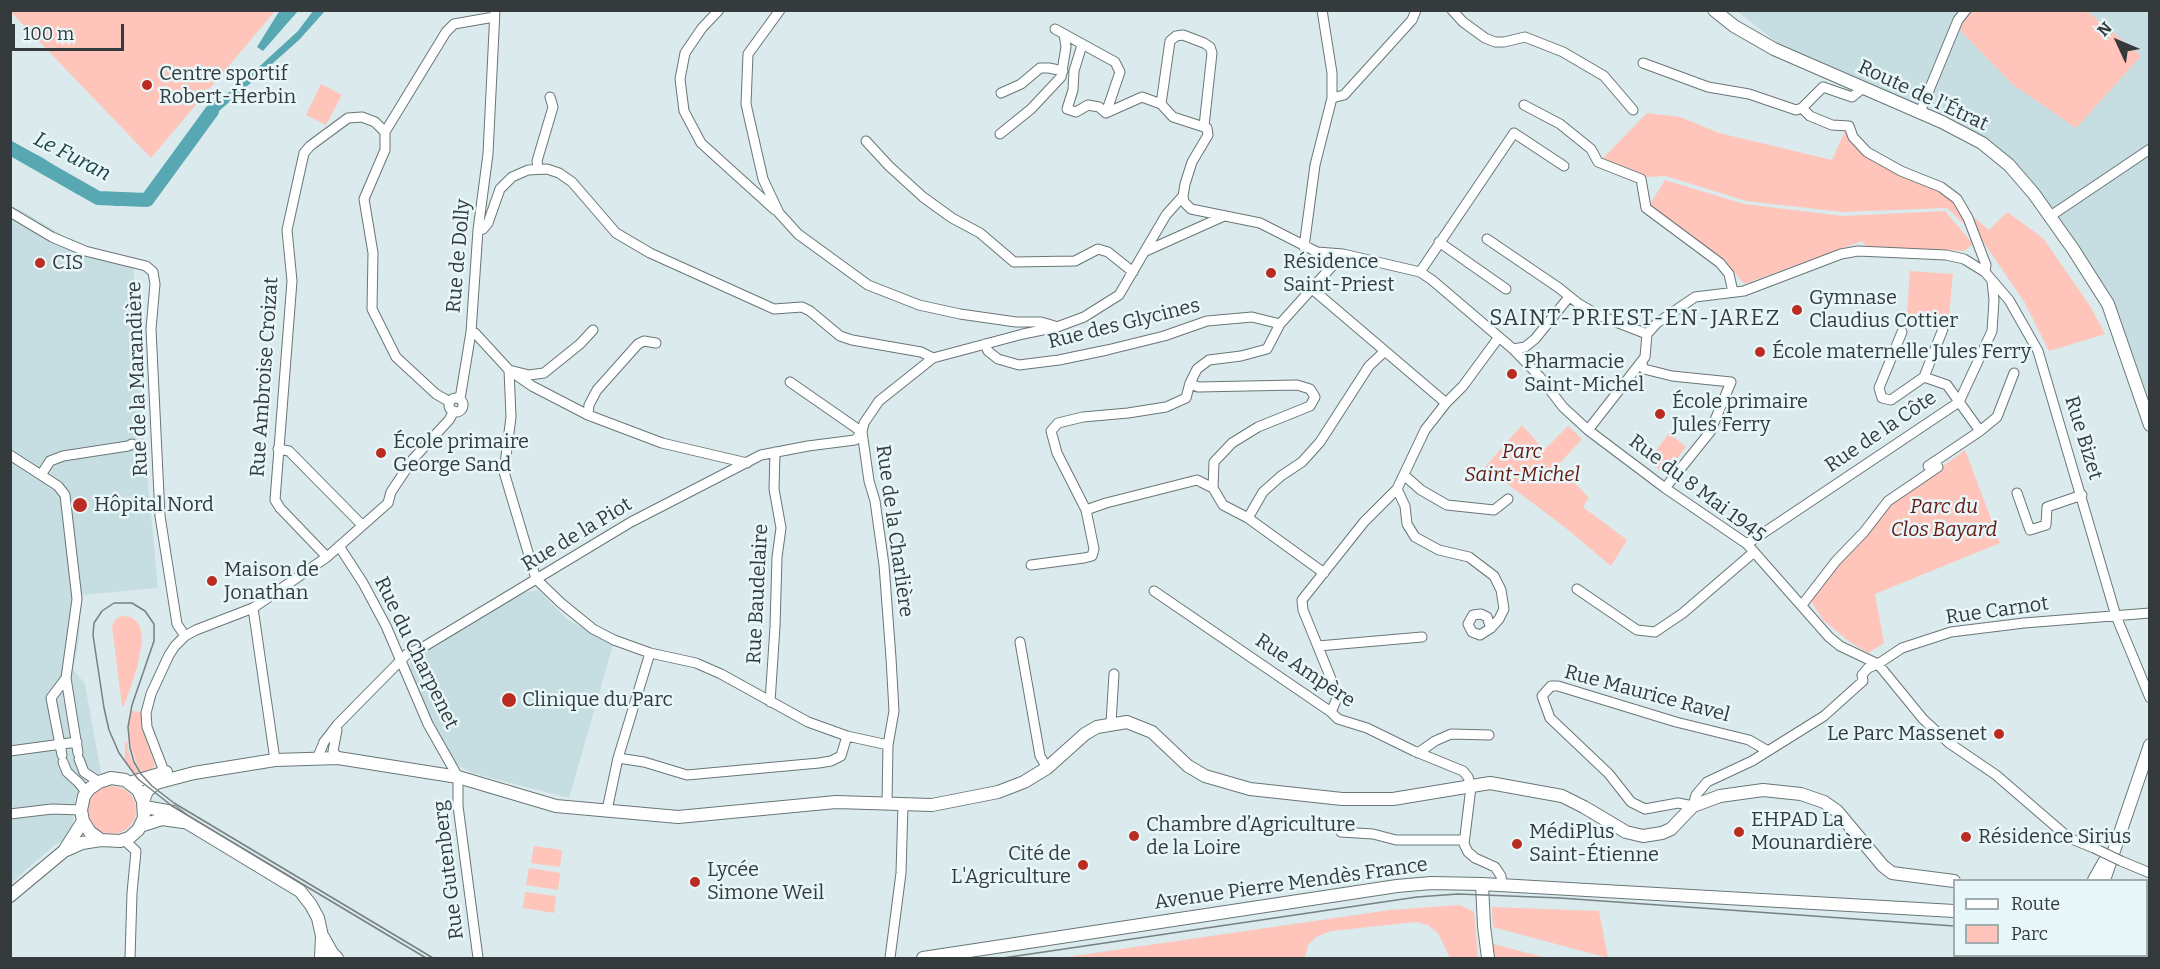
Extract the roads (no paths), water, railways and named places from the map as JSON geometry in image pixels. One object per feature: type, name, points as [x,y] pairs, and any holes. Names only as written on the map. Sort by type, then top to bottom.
[{"type":"highway","points":[[1982,958],[2000,957]]},
{"type":"street","points":[[719,10],[702,28],[686,52],[680,79],[684,111],[701,143],[779,213],[798,234],[868,285],[919,305],[960,314],[1016,322],[1041,322],[1057,327]]},
{"type":"street","points":[[779,213],[763,179],[746,104],[748,54],[780,10]]},
{"type":"street","points":[[1304,246],[1315,165],[1332,98],[1332,73],[1322,10]]},
{"type":"street","points":[[1332,98],[1344,95],[1412,20],[1416,10]]},
{"type":"street","points":[[1452,10],[1463,22],[1485,38],[1495,42],[1525,37],[1563,52],[1604,76],[1633,110]]},
{"type":"street","name":"Route de l'Étrat","points":[[1714,10],[1734,26],[1774,50],[1920,112],[1982,143],[2009,165],[2034,194],[2108,304],[2150,425]]},
{"type":"street","points":[[1920,112],[1958,20],[1966,10]]},
{"type":"street","points":[[471,332],[460,399],[463,407],[460,410],[452,407],[436,394],[396,357],[372,309],[373,253],[364,200],[385,150],[385,132],[446,33],[454,24],[495,14]]},
{"type":"street","name":"Rue de Dolly","points":[[495,14],[488,154],[478,230],[471,332],[475,333],[509,370],[532,386],[588,415],[662,443],[747,463]]},
{"type":"street","points":[[1055,29],[1115,62],[1120,72],[1106,113]]},
{"type":"street","points":[[1000,134],[1042,98],[1061,77],[1066,47],[1064,34]]},
{"type":"street","points":[[1161,104],[1170,41],[1176,36],[1183,35],[1203,43],[1212,53],[1204,126]]},
{"type":"street","points":[[1082,45],[1067,109],[1076,112],[1088,105],[1099,107],[1106,113]]},
{"type":"street","points":[[1643,63],[1708,87],[1749,94],[1796,110],[1802,108],[1823,87],[1852,96],[1863,88]]},
{"type":"street","points":[[1000,93],[1021,84],[1040,68],[1063,69],[1073,77]]},
{"type":"street","points":[[538,168],[537,161],[553,107],[550,97]]},
{"type":"street","points":[[1106,113],[1142,97],[1161,104],[1173,117],[1207,128],[1208,135],[1192,162],[1183,196],[1187,206],[1191,209],[1260,223],[1317,252],[1343,254],[1419,272],[1514,133],[1564,166]]},
{"type":"street","points":[[1524,105],[1560,124],[1591,149],[1598,162],[1641,178],[1646,208],[1720,263],[1729,274],[1733,292]]},
{"type":"street","points":[[1588,430],[1646,357],[1647,334],[1657,323],[1695,297],[1744,291],[1841,254],[1857,251],[1946,255],[1964,259],[1985,272],[1986,265],[1968,218],[1957,199],[1941,187],[1901,171],[1867,152],[1853,137],[1849,126],[1832,125],[1810,116],[1802,108]]},
{"type":"street","name":"Rue Ambroise Croizat","points":[[327,557],[274,500],[292,281],[286,230],[304,153],[310,146],[348,118],[362,117],[375,122],[385,132]]},
{"type":"street","points":[[866,141],[922,197],[952,218],[980,233],[1014,262],[1075,261],[1098,249],[1108,252],[1133,272]]},
{"type":"street","points":[[2049,217],[2150,149]]},
{"type":"street","points":[[478,230],[483,229],[488,223],[500,189],[512,177],[538,168],[559,173],[572,182],[616,233],[650,253],[774,309],[802,307],[840,336],[921,352],[933,358]]},
{"type":"street","name":"Rue de la Charlière","points":[[887,803],[888,745],[894,711],[884,565],[876,501],[869,481],[862,432],[864,423],[879,400],[933,358],[1057,327],[1084,317],[1119,295],[1166,215],[1183,196]]},
{"type":"street","name":"Rue de la Marandière","points":[[10,212],[52,237],[74,246],[146,266],[153,272],[155,284],[151,329],[160,516],[177,624],[185,636]]},
{"type":"street","points":[[1146,251],[1222,216]]},
{"type":"street","points":[[1487,239],[1598,315],[1647,334]]},
{"type":"street","points":[[1439,242],[1506,289]]},
{"type":"street","points":[[1031,565],[1092,556],[1094,549],[1086,510],[1057,453],[1051,431],[1059,423],[1083,417],[1166,407],[1186,398],[1197,369],[1209,360],[1267,350],[1280,324],[1343,254]]},
{"type":"street","name":"Rue du 8 Mai 1945","points":[[1419,272],[1513,349],[1540,376],[1563,407],[1588,430],[1665,488],[1747,544],[1829,637],[1840,646],[1878,664]]},
{"type":"street","name":"Rue Bizet","points":[[1985,272],[2009,300],[2038,351],[2116,616],[2150,698]]},
{"type":"street","name":"Rue de la Côte","points":[[1747,544],[1959,402],[1992,331],[1994,300],[1992,281]]},
{"type":"street","points":[[1311,288],[1446,403]]},
{"type":"street","points":[[1513,349],[1525,347],[1535,339],[1569,297]]},
{"type":"street","name":"Rue des Glycines","points":[[985,344],[988,351],[998,359],[1019,365],[1107,350],[1164,336],[1207,321],[1252,317],[1280,324]]},
{"type":"street","points":[[1016,322],[1021,326],[1023,334]]},
{"type":"street","points":[[1902,332],[1879,388],[1882,398],[1891,400],[1924,378],[1943,329]]},
{"type":"street","points":[[593,330],[580,344],[544,373],[529,375],[509,370],[511,417],[504,472],[536,579],[593,629],[614,640],[722,674],[808,722],[847,736],[888,745]]},
{"type":"street","points":[[1331,712],[1338,696],[1302,610],[1302,600],[1364,522],[1397,489],[1425,430],[1463,386],[1499,337]]},
{"type":"street","points":[[588,415],[597,390],[638,344],[644,341],[656,344]]},
{"type":"street","points":[[1248,518],[1263,492],[1302,462],[1320,442],[1368,366],[1385,351]]},
{"type":"street","points":[[1641,362],[1644,369],[1672,376],[1731,382],[1710,432],[1665,488]]},
{"type":"street","points":[[1802,605],[1836,561],[1864,532],[1888,501],[1997,417],[2014,373]]},
{"type":"street","points":[[1924,378],[1947,385],[1980,431]]},
{"type":"street","points":[[790,382],[862,432]]},
{"type":"street","points":[[1190,383],[1198,387],[1297,385],[1310,389],[1315,397],[1310,406],[1258,427],[1232,443],[1214,462],[1213,488],[1223,505],[1248,518],[1324,573]]},
{"type":"street","points":[[163,776],[147,727],[146,714],[169,655],[185,636],[253,608],[327,557],[388,503],[391,492],[413,459],[449,420],[452,407]]},
{"type":"street","name":"Rue de la Piot","points":[[317,759],[324,742],[338,724],[407,654],[425,646],[632,522],[761,455],[855,440],[862,432]]},
{"type":"street","points":[[41,475],[50,461],[63,456],[132,444]]},
{"type":"street","points":[[278,449],[289,451],[362,525]]},
{"type":"street","name":"Rue Baudelaire","points":[[770,702],[776,627],[777,557],[781,528],[774,489],[775,452]]},
{"type":"street","points":[[10,455],[58,486],[65,495],[77,599],[66,678],[79,756],[84,772],[99,782]]},
{"type":"street","points":[[1405,476],[1421,490],[1447,505],[1494,510],[1508,499]]},
{"type":"street","points":[[1086,510],[1197,480],[1213,488]]},
{"type":"street","points":[[1397,489],[1405,506],[1407,524],[1415,537],[1438,550],[1469,557],[1494,576],[1501,590],[1504,609],[1491,628]]},
{"type":"street","points":[[2017,493],[2030,530],[2046,525],[2047,507],[2082,495]]},
{"type":"street","name":"Rue du Charpenet","points":[[339,546],[363,583],[386,626],[428,724],[458,777]]},
{"type":"street","points":[[1577,589],[1637,630],[1655,632],[1683,613],[1754,552]]},
{"type":"street","name":"Rue Ampère","points":[[1154,591],[1338,719],[1366,728],[1463,771],[1468,777],[1468,787]]},
{"type":"street","points":[[253,608],[275,760]]},
{"type":"street","name":"Rue Carnot","points":[[1693,806],[1696,795],[1707,782],[1752,761],[1824,716],[1863,681],[1862,675],[1868,668],[1902,648],[1951,632],[2024,623],[2150,613]]},
{"type":"street","points":[[2132,615],[2150,620]]},
{"type":"street","points":[[1318,646],[1422,637]]},
{"type":"street","points":[[1020,642],[1040,756],[1047,768]]},
{"type":"street","points":[[607,810],[618,758],[650,653]]},
{"type":"street","points":[[1878,664],[1887,672],[1923,719],[1949,743],[1996,775],[2069,838],[2150,873]]},
{"type":"street","points":[[1111,723],[1114,674]]},
{"type":"street","points":[[66,678],[51,698],[67,772],[86,792]]},
{"type":"street","name":"Rue Maurice Ravel","points":[[1693,806],[1678,803],[1645,809],[1631,802],[1609,774],[1550,718],[1542,696],[1551,686],[1558,686],[1676,722],[1749,740],[1768,751]]},
{"type":"street","points":[[129,783],[275,760],[338,758],[458,777],[556,806],[678,817],[836,802],[932,805],[998,792],[1024,782],[1047,768],[1084,734],[1111,723],[1127,722],[1152,732],[1188,766],[1213,779],[1250,789],[1285,795],[1382,799],[1490,783],[1569,804],[1624,837],[1643,841],[1664,838],[1674,833],[1696,810],[1704,806],[1771,792]]},
{"type":"street","points":[[338,724],[333,751],[338,758]]},
{"type":"street","points":[[1418,753],[1435,741],[1451,734],[1489,735]]},
{"type":"street","points":[[618,758],[644,762],[687,775],[819,763],[841,756],[847,736]]},
{"type":"street","points":[[10,751],[77,742]]},
{"type":"street","points":[[2104,879],[2150,745]]},
{"type":"street","points":[[132,834],[144,818],[144,804],[149,789],[163,776]]},
{"type":"street","name":"Rue Gutenberg","points":[[458,777],[458,806],[478,958]]},
{"type":"street","points":[[12,893],[64,851],[73,840],[82,816],[86,792],[99,782],[115,778],[129,783],[138,790],[144,804]]},
{"type":"street","points":[[1468,787],[1463,840],[1468,852],[1482,862],[1495,867],[1501,876],[1502,885]]},
{"type":"street","points":[[1517,790],[1571,800],[1626,832],[1643,836],[1671,829],[1693,806],[1711,798],[1738,792],[1763,790],[1801,794],[1818,799],[1843,816],[1883,866],[1892,873],[1953,880]]},
{"type":"street","points":[[144,804],[173,812],[300,891],[318,918],[322,936],[321,958]]},
{"type":"street","points":[[890,958],[901,873],[903,805]]},
{"type":"street","points":[[10,814],[52,809],[82,816]]},
{"type":"street","points":[[82,816],[90,832],[101,840]]},
{"type":"street","points":[[64,851],[79,844],[101,840],[110,842],[162,819],[186,822]]},
{"type":"street","points":[[1341,832],[1373,834],[1396,840],[1463,840]]},
{"type":"street","points":[[130,958],[136,848],[132,834]]},
{"type":"street","points":[[2095,879],[2118,838]]},
{"type":"street","points":[[2099,879],[2118,838]]},
{"type":"street","points":[[1482,862],[1485,868],[1482,884],[1488,958]]},
{"type":"street","name":"Avenue Pierre Mendès France","points":[[923,958],[1397,886],[1456,882],[1953,911]]},
{"type":"street","points":[[322,936],[337,958]]},
{"type":"water","points":[[280,10],[298,11],[263,51],[257,47]]},
{"type":"water","points":[[313,11],[325,11],[299,40],[200,128],[191,148],[165,186],[145,203],[137,206],[115,206],[77,194],[60,179],[11,147],[11,141],[43,158],[73,185],[91,194],[101,195],[114,202],[132,200],[144,195],[168,174],[178,153],[213,101],[235,89],[298,31]]},
{"type":"waterway","name":"Le Furan","points":[[10,148],[98,198],[147,200],[212,111]]},
{"type":"tram line","points":[[426,958],[172,806],[138,779],[119,753],[109,730],[104,708],[93,635],[94,623],[102,611],[114,603],[132,603],[145,611],[154,624],[154,641],[132,705],[128,727],[134,762],[152,786],[174,803],[433,958]]},
{"type":"tram line","points":[[1003,958],[1417,897],[1458,894],[1560,898],[1953,926]]},
{"type":"place","name":"Centre sportif Robert-Herbin","points":[[147,85]]},
{"type":"place","name":"CIS","points":[[40,263]]},
{"type":"place","name":"Résidence Saint-Priest","points":[[1271,273]]},
{"type":"place","name":"Gymnase Claudius Cottier","points":[[1797,310]]},
{"type":"place","name":"École maternelle Jules Ferry","points":[[1760,352]]},
{"type":"place","name":"Pharmacie Saint-Michel","points":[[1512,374]]},
{"type":"place","name":"École primaire Jules Ferry","points":[[1660,414]]},
{"type":"place","name":"École primaire George Sand","points":[[381,453]]},
{"type":"place","name":"Hôpital Nord","points":[[80,505]]},
{"type":"place","name":"Maison de Jonathan","points":[[212,581]]},
{"type":"place","name":"Clinique du Parc","points":[[509,700]]},
{"type":"place","name":"Le Parc Massenet","points":[[1999,734]]},
{"type":"place","name":"EHPAD La Mounardière","points":[[1739,832]]},
{"type":"place","name":"Chambre d’Agriculture de la Loire","points":[[1134,836]]},
{"type":"place","name":"Résidence Sirius","points":[[1966,837]]},
{"type":"place","name":"MédiPlus Saint-Étienne","points":[[1517,844]]},
{"type":"place","name":"Cité de L'Agriculture","points":[[1083,865]]},
{"type":"place","name":"Lycée Simone Weil","points":[[695,882]]},
{"type":"district","name":"SAINT-PRIEST-EN-JAREZ","points":[[1635,319]]},
{"type":"park label","name":"Parc Saint-Michel","points":[[1522,464]]},
{"type":"park label","name":"Parc du Clos Bayard","points":[[1944,518]]}]
